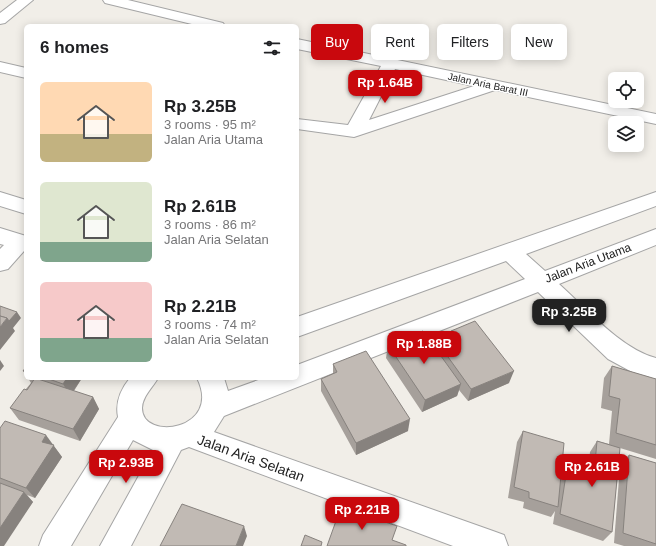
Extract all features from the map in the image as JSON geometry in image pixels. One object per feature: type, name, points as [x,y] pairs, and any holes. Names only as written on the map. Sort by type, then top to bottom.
[{"type":"street","points":[[0,20],[26,0]]},
{"type":"street","points":[[110,0],[210,24]]},
{"type":"street","name":"Jalan Aria Barat III","points":[[299,44],[656,119]]},
{"type":"street","points":[[354,131],[390,64]]},
{"type":"street","points":[[0,67],[24,73]]},
{"type":"street","points":[[299,124],[354,131],[492,85]]},
{"type":"street","points":[[0,199],[24,206]]},
{"type":"street","points":[[299,326],[656,199]]},
{"type":"street","points":[[0,236],[23,243]]},
{"type":"street","name":"Jalan Aria Utama","points":[[299,375],[656,237]]},
{"type":"street","points":[[0,263],[23,243]]},
{"type":"street","points":[[510,252],[617,352],[641,365],[656,369]]},
{"type":"street","points":[[54,546],[131,419],[129,408],[131,396],[140,380]]},
{"type":"street","points":[[115,546],[181,438],[206,424],[215,408],[216,392],[211,380]]},
{"type":"street","points":[[215,408],[287,380]]},
{"type":"street","name":"Jalan Aria Selatan","points":[[131,419],[140,432],[154,439],[181,438],[447,538],[492,546]]},
{"type":"building","points":[[0,306],[17,312],[9,321],[7,318],[0,316]]},
{"type":"building","points":[[0,316],[7,318],[0,327]]},
{"type":"building","points":[[475,321],[514,371],[471,389],[438,343],[455,336],[451,331]]},
{"type":"building","points":[[423,331],[461,384],[425,400],[388,345]]},
{"type":"building","points":[[366,351],[410,419],[356,443],[321,379],[337,372],[333,364]]},
{"type":"building","points":[[612,366],[656,379],[656,445],[616,433],[620,399],[609,396]]},
{"type":"building","points":[[34,380],[41,380],[93,397],[73,429],[10,408],[24,389],[27,390]]},
{"type":"building","points":[[52,380],[66,380],[63,384]]},
{"type":"building","points":[[5,421],[46,435],[42,442],[54,445],[26,488],[0,478],[0,428]]},
{"type":"building","points":[[523,431],[564,443],[558,507],[529,498],[529,492],[514,487]]},
{"type":"building","points":[[597,441],[620,448],[612,532],[560,514],[569,455],[595,463]]},
{"type":"building","points":[[629,455],[656,463],[656,544],[623,533]]},
{"type":"building","points":[[0,483],[24,492],[0,528]]},
{"type":"building","points":[[182,504],[244,526],[236,546],[160,546]]},
{"type":"building","points":[[341,507],[397,526],[392,540],[406,546],[327,546]]},
{"type":"building","points":[[305,535],[322,542],[321,546],[301,546]]}]
